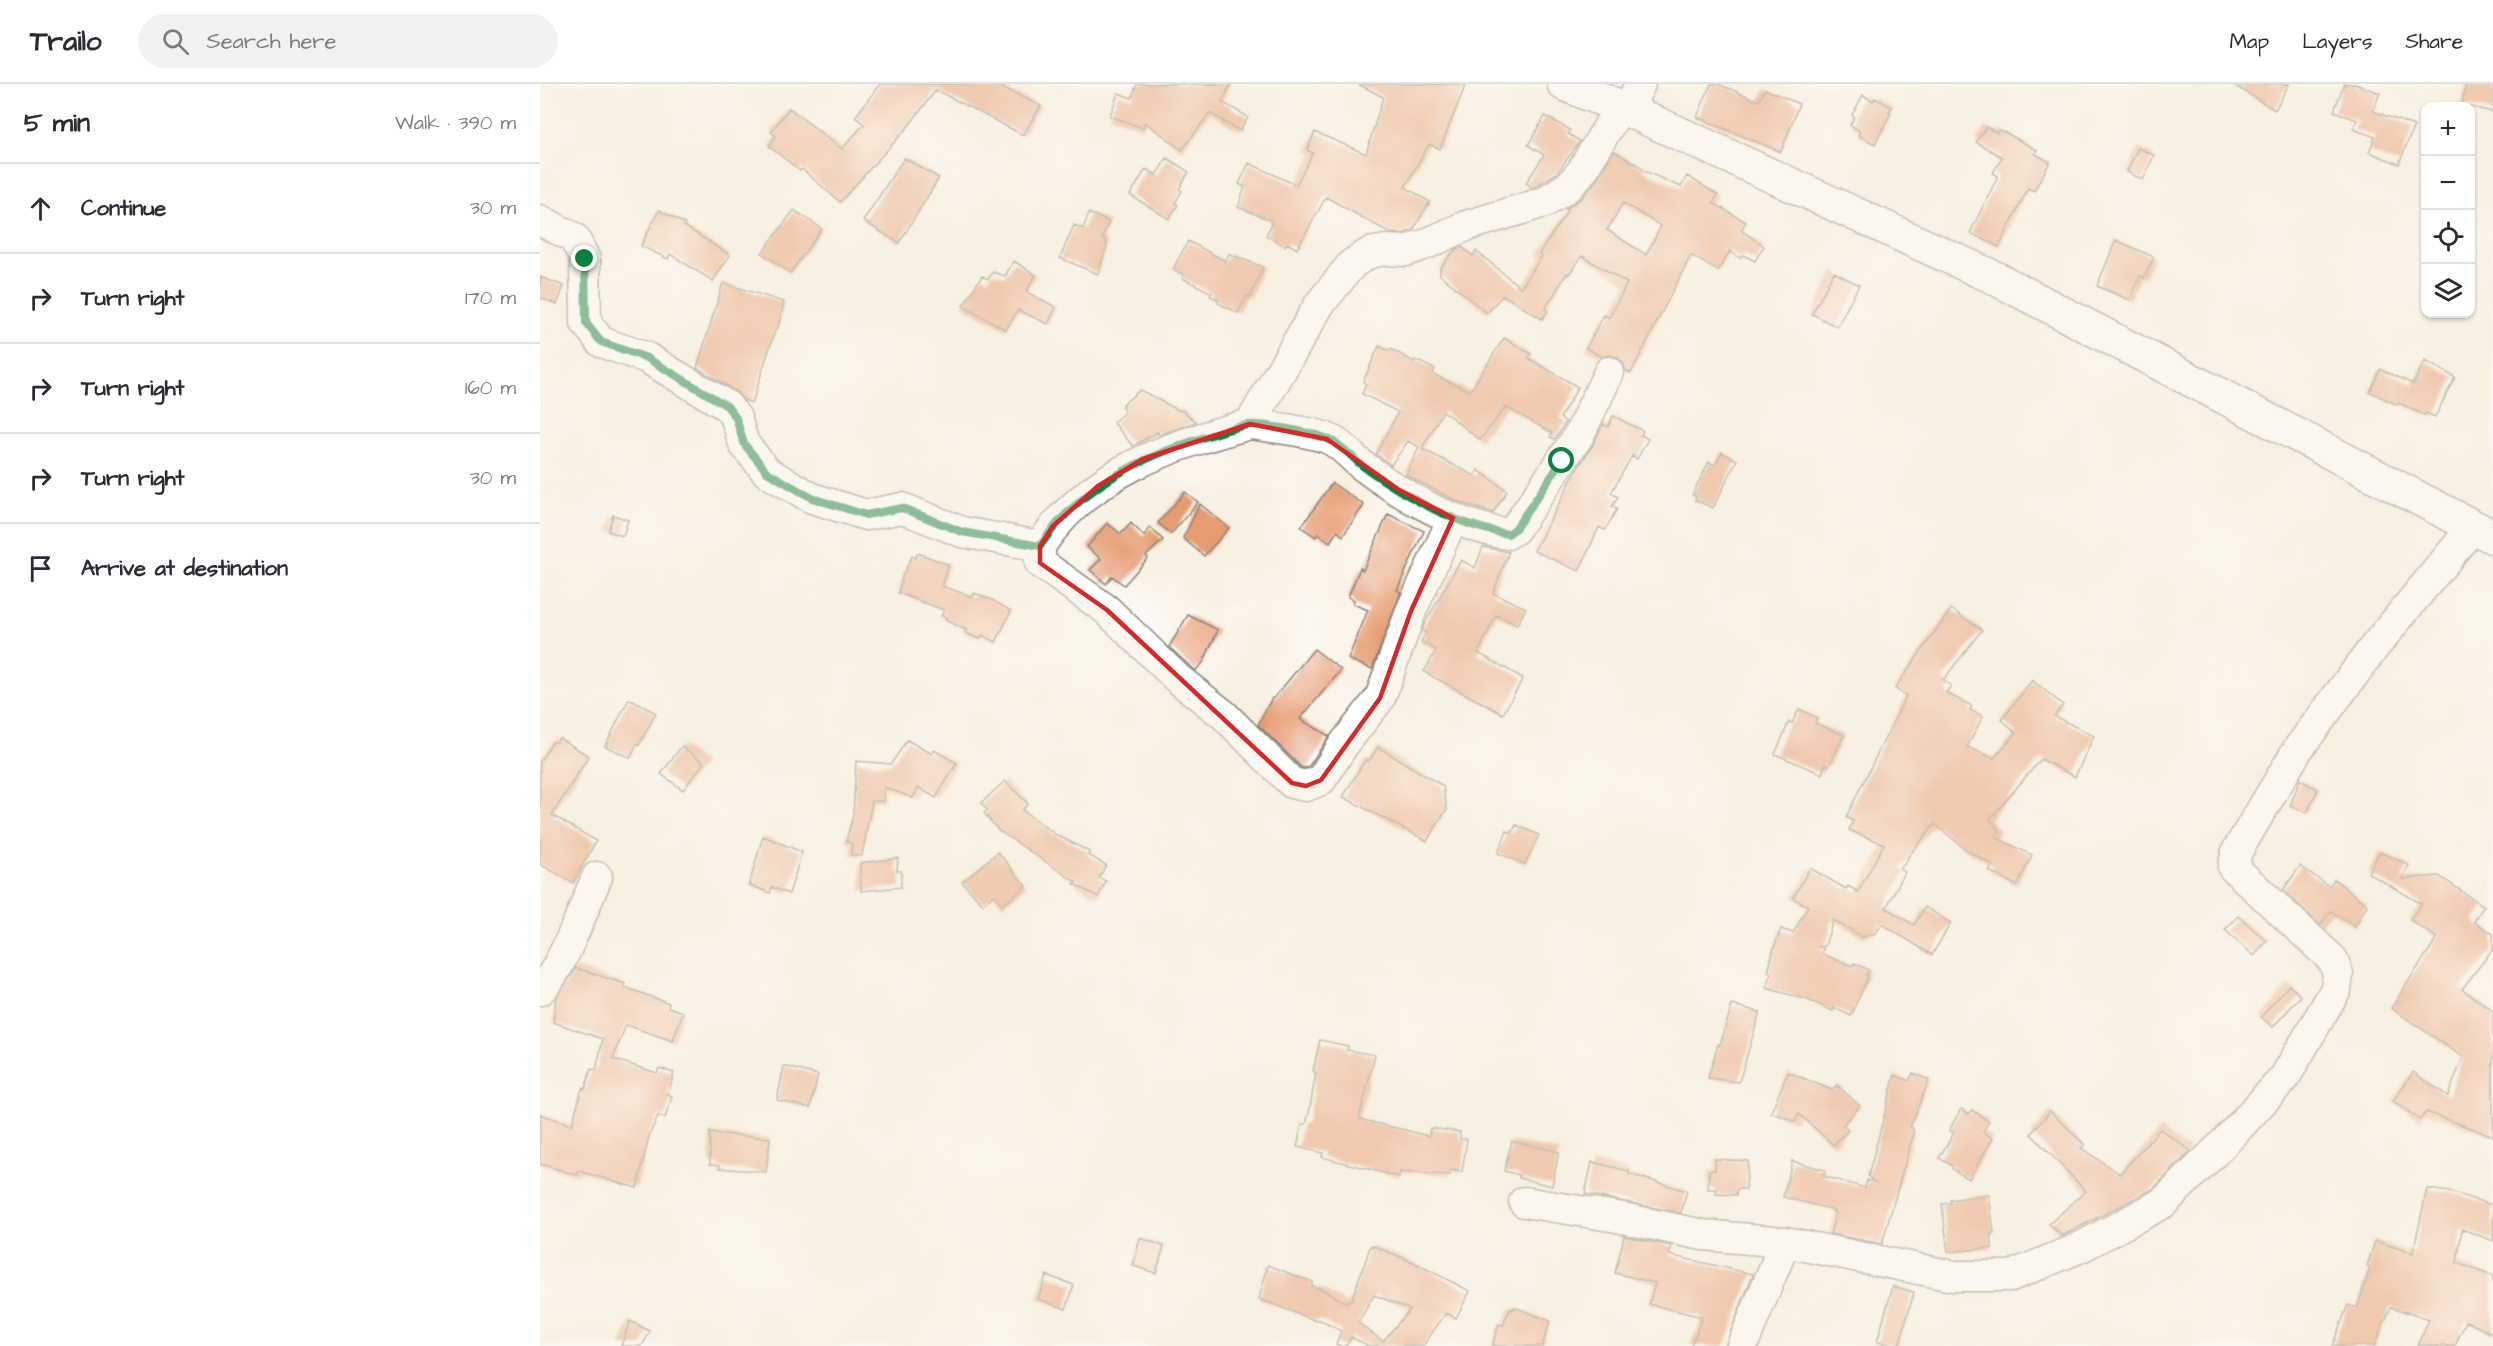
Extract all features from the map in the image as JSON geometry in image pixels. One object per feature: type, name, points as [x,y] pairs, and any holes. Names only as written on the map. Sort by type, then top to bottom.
[{"type":"main road","points":[[1564,84],[1629,100],[1995,278],[2483,532]]},
{"type":"street","points":[[1250,424],[1318,305],[1352,264],[1370,253],[1386,250],[1406,251],[1466,226],[1551,199],[1569,186],[1582,171],[1629,100]]},
{"type":"street","points":[[540,220],[574,238],[585,259],[586,323],[601,342],[647,358],[727,406],[736,418],[744,444],[767,472],[812,498],[866,515],[902,508],[962,532],[1040,546]]},
{"type":"street","points":[[1453,518],[1411,611],[1380,698],[1344,744],[1321,780],[1306,786],[1292,783],[1224,715],[1178,679],[1107,610],[1040,563],[1040,546],[1053,526],[1098,486],[1143,459],[1192,441],[1250,424],[1327,439],[1341,446],[1362,465],[1399,490],[1453,518],[1508,534],[1515,529],[1579,435],[1609,372]]},
{"type":"street","points":[[1524,1202],[1617,1217],[1703,1235],[1785,1242],[1953,1276],[2011,1276],[2081,1247],[2163,1203],[2226,1141],[2285,1077],[2336,989],[2338,974],[2333,960],[2233,867],[2237,852],[2298,749],[2375,646],[2483,532]]},
{"type":"street","points":[[540,990],[548,983],[597,877]]},
{"type":"street","points":[[1742,1346],[1785,1242]]},
{"type":"highlighted area","points":[[1250,424],[1327,439],[1399,490],[1453,518],[1411,611],[1380,698],[1321,780],[1306,786],[1292,783],[1107,610],[1040,563],[1040,546],[1053,526],[1098,486],[1143,459]]},
{"type":"building","points":[[880,84],[995,84],[1041,106],[1023,135],[936,90],[907,128],[840,202],[802,169],[800,171],[769,146],[776,136],[771,132],[789,108],[842,149],[864,124],[855,117]]},
{"type":"building","points":[[1137,84],[1231,84],[1222,102],[1248,117],[1240,131],[1210,113],[1182,150],[1145,122],[1143,128],[1110,116],[1118,93],[1132,98]]},
{"type":"building","points":[[1358,84],[1466,84],[1440,149],[1429,144],[1405,187],[1430,202],[1413,230],[1403,234],[1390,233],[1326,197],[1297,249],[1287,243],[1285,246],[1266,235],[1272,221],[1238,207],[1245,187],[1239,184],[1249,163],[1296,185],[1313,153],[1307,150],[1315,132],[1366,154],[1383,97]]},
{"type":"building","points":[[1711,84],[1718,84],[1759,101],[1765,89],[1799,104],[1781,152],[1697,117]]},
{"type":"building","points":[[2232,84],[2289,84],[2275,110]]},
{"type":"building","points":[[2344,84],[2355,84],[2380,93],[2373,111],[2414,126],[2399,164],[2369,152],[2375,137],[2353,129],[2357,120],[2334,111]]},
{"type":"building","points":[[2466,84],[2493,84],[2493,112],[2475,108],[2475,102],[2463,102]]},
{"type":"building","points":[[1863,95],[1873,101],[1875,98],[1892,107],[1875,144],[1858,135],[1860,131],[1850,125],[1854,117],[1852,115]]},
{"type":"building","points":[[1545,116],[1570,130],[1568,134],[1580,141],[1557,173],[1533,188],[1526,183],[1544,155],[1528,145]]},
{"type":"building","points":[[1986,127],[1997,133],[1998,130],[2008,134],[2037,150],[2035,154],[2050,162],[2034,191],[2028,188],[1999,247],[1970,233],[1998,176],[1993,173],[2002,157],[1976,142]]},
{"type":"building","points":[[2138,148],[2154,155],[2143,180],[2127,172]]},
{"type":"building","points":[[1614,151],[1643,168],[1642,170],[1681,187],[1687,176],[1718,195],[1713,203],[1746,222],[1741,230],[1764,246],[1755,261],[1743,255],[1740,258],[1730,251],[1718,271],[1691,255],[1631,373],[1626,371],[1623,363],[1617,357],[1608,355],[1602,357],[1586,348],[1604,315],[1609,318],[1627,283],[1582,256],[1569,274],[1567,273],[1545,309],[1548,311],[1542,319],[1503,295],[1487,313],[1440,275],[1440,268],[1456,249],[1462,247],[1473,256],[1476,251],[1521,288],[1542,256],[1539,254],[1568,210],[1566,209],[1582,198]],"holes":[[[1623,203],[1661,226],[1646,255],[1607,230]]]},
{"type":"building","points":[[904,158],[939,178],[899,243],[863,221]]},
{"type":"building","points":[[1167,158],[1189,172],[1179,189],[1182,191],[1175,203],[1178,205],[1169,219],[1130,195],[1146,169],[1156,175]]},
{"type":"building","points":[[659,210],[685,224],[684,226],[730,255],[713,281],[670,254],[668,259],[641,246]]},
{"type":"building","points":[[794,210],[822,229],[790,273],[762,253]]},
{"type":"building","points":[[1089,213],[1109,222],[1102,238],[1105,239],[1107,245],[1098,274],[1060,258],[1074,225],[1083,229]]},
{"type":"building","points":[[2116,240],[2154,257],[2144,278],[2140,276],[2130,300],[2097,286]]},
{"type":"building","points":[[1188,241],[1225,261],[1229,254],[1263,267],[1250,298],[1246,296],[1238,313],[1218,303],[1219,300],[1210,296],[1212,293],[1182,278],[1184,275],[1173,269]]},
{"type":"building","points":[[1014,261],[1036,275],[1026,292],[1056,307],[1048,324],[1018,310],[1006,330],[963,306],[982,276],[988,279],[993,272],[1005,276]]},
{"type":"building","points":[[1834,272],[1859,285],[1837,327],[1812,314]]},
{"type":"building","points":[[540,277],[564,286],[557,304],[540,298]]},
{"type":"building","points":[[723,283],[784,302],[778,328],[776,328],[752,403],[697,368]]},
{"type":"building","points":[[1504,338],[1531,354],[1528,358],[1578,387],[1560,418],[1566,422],[1555,439],[1550,437],[1552,433],[1506,407],[1480,440],[1443,411],[1422,449],[1475,476],[1478,470],[1507,491],[1493,513],[1457,501],[1406,475],[1419,447],[1408,441],[1391,465],[1376,454],[1398,412],[1362,394],[1366,384],[1363,382],[1379,346],[1435,369],[1432,374],[1470,391]]},
{"type":"building","points":[[2425,361],[2455,377],[2435,417],[2426,413],[2424,415],[2399,403],[2398,405],[2370,392],[2380,369],[2413,384]]},
{"type":"building","points":[[1140,390],[1182,410],[1196,422],[1159,435],[1158,432],[1133,446],[1113,422],[1124,413],[1122,405]]},
{"type":"building","points":[[1613,416],[1643,431],[1641,435],[1648,439],[1637,459],[1632,456],[1611,493],[1618,497],[1612,507],[1617,509],[1605,530],[1599,527],[1579,571],[1534,551],[1603,424],[1608,427]]},
{"type":"building","points":[[1722,452],[1737,460],[1713,508],[1695,500],[1696,496],[1692,495],[1709,462],[1715,465]]},
{"type":"building","points":[[1332,483],[1364,505],[1343,536],[1337,531],[1330,542],[1318,534],[1316,537],[1301,527]]},
{"type":"building","points":[[1185,492],[1198,502],[1171,534],[1158,523]]},
{"type":"building","points":[[1200,504],[1229,528],[1204,556],[1183,538]]},
{"type":"building","points":[[1388,514],[1424,531],[1397,590],[1401,592],[1372,669],[1348,659],[1368,610],[1353,604],[1354,600],[1348,597]]},
{"type":"building","points":[[613,515],[628,520],[623,536],[608,531]]},
{"type":"building","points":[[1107,523],[1121,534],[1131,523],[1144,536],[1150,527],[1163,540],[1146,556],[1148,558],[1124,585],[1112,576],[1106,584],[1090,570],[1101,559],[1087,547]]},
{"type":"building","points":[[1483,547],[1509,552],[1493,593],[1526,608],[1517,625],[1496,615],[1478,653],[1523,678],[1503,714],[1424,672],[1436,650],[1421,642],[1426,633],[1422,630],[1425,623],[1461,560],[1475,568]]},
{"type":"building","points":[[918,553],[949,565],[942,586],[973,597],[974,593],[1011,611],[996,642],[982,635],[980,639],[965,633],[966,630],[941,616],[944,610],[898,593],[912,556],[915,558]]},
{"type":"building","points":[[1951,609],[1982,630],[1943,680],[1951,686],[1946,693],[1972,706],[1970,710],[1983,716],[1967,747],[1994,758],[2016,733],[2002,720],[2032,680],[2063,705],[2054,716],[2094,736],[2075,777],[2041,759],[1990,819],[2000,831],[1995,837],[2032,855],[2017,886],[1989,871],[1992,865],[1965,849],[1935,824],[1907,858],[1908,860],[1900,869],[1905,872],[1886,908],[1914,925],[1925,907],[1951,923],[1932,955],[1882,924],[1876,933],[1863,937],[1833,920],[1825,946],[1819,947],[1824,949],[1822,954],[1869,970],[1851,1016],[1834,1008],[1833,1011],[1808,1000],[1766,988],[1771,973],[1768,972],[1773,951],[1781,929],[1793,933],[1808,906],[1793,898],[1810,868],[1846,889],[1848,886],[1858,892],[1884,844],[1849,830],[1853,821],[1846,817],[1906,696],[1895,688]]},
{"type":"building","points":[[1188,615],[1218,630],[1203,663],[1195,671],[1169,647]]},
{"type":"building","points":[[1314,649],[1341,670],[1300,719],[1329,736],[1309,766],[1304,768],[1258,725],[1272,698]]},
{"type":"building","points":[[629,699],[656,713],[630,758],[605,746]]},
{"type":"building","points":[[1799,709],[1817,718],[1815,723],[1844,735],[1829,766],[1825,764],[1822,774],[1775,754],[1789,722],[1792,723]]},
{"type":"building","points":[[559,738],[589,756],[552,815],[596,841],[573,883],[540,864],[540,761],[553,741],[556,743]]},
{"type":"building","points":[[907,740],[932,754],[934,750],[957,763],[936,798],[918,787],[913,798],[884,787],[884,801],[872,801],[862,856],[851,855],[852,843],[846,842],[853,815],[856,761],[891,764]]},
{"type":"building","points":[[682,746],[704,763],[683,790],[661,774]]},
{"type":"building","points":[[1378,747],[1443,786],[1447,809],[1427,841],[1343,797],[1366,759],[1369,761]]},
{"type":"building","points":[[2300,780],[2318,789],[2307,813],[2290,806]]},
{"type":"building","points":[[1005,781],[1028,804],[1022,810],[1055,834],[1090,852],[1088,855],[1106,865],[1099,878],[1106,881],[1098,897],[1074,884],[1076,882],[998,830],[984,813],[987,810],[981,803]]},
{"type":"building","points":[[1516,825],[1539,835],[1525,864],[1498,853],[1507,831],[1512,833]]},
{"type":"building","points":[[763,836],[802,852],[789,894],[772,887],[770,893],[749,885]]},
{"type":"building","points":[[998,852],[1026,886],[1003,905],[994,895],[983,904],[962,882]]},
{"type":"building","points":[[2380,852],[2409,865],[2402,879],[2439,876],[2484,906],[2474,921],[2493,934],[2493,949],[2462,989],[2493,1011],[2493,1136],[2426,1112],[2420,1120],[2393,1101],[2413,1072],[2448,1096],[2463,1057],[2391,1008],[2437,938],[2410,920],[2422,904],[2368,873]]},
{"type":"building","points":[[898,858],[897,871],[901,871],[901,887],[861,891],[860,863]]},
{"type":"building","points":[[2300,866],[2329,886],[2334,879],[2367,905],[2355,927],[2331,911],[2320,925],[2283,890]]},
{"type":"building","points":[[2238,916],[2267,941],[2254,956],[2225,930]]},
{"type":"building","points":[[576,968],[625,984],[624,987],[669,1003],[668,1007],[683,1012],[673,1041],[626,1025],[613,1059],[657,1073],[659,1068],[674,1073],[668,1094],[672,1096],[665,1118],[658,1116],[649,1136],[637,1188],[579,1171],[577,1175],[540,1164],[540,1114],[572,1125],[582,1088],[585,1089],[591,1069],[596,1070],[603,1039],[553,1022],[556,998]]},
{"type":"building","points":[[2289,985],[2301,996],[2273,1027],[2261,1017]]},
{"type":"building","points":[[1732,1005],[1760,1012],[1739,1082],[1708,1078]]},
{"type":"building","points":[[1320,1040],[1348,1046],[1347,1050],[1375,1055],[1359,1119],[1429,1136],[1430,1128],[1460,1132],[1460,1139],[1467,1139],[1462,1172],[1451,1170],[1450,1175],[1400,1172],[1399,1177],[1322,1157],[1323,1153],[1297,1147],[1302,1124],[1306,1124],[1309,1113],[1316,1073],[1313,1071]]},
{"type":"building","points":[[784,1066],[818,1075],[810,1108],[777,1100]]},
{"type":"building","points":[[1788,1072],[1832,1090],[1837,1085],[1860,1106],[1843,1125],[1848,1130],[1833,1145],[1799,1114],[1795,1122],[1771,1112]]},
{"type":"building","points":[[1913,1073],[1929,1080],[1910,1127],[1913,1128],[1913,1135],[1882,1244],[1830,1234],[1836,1213],[1833,1212],[1834,1210],[1783,1197],[1792,1161],[1825,1170],[1823,1176],[1865,1188],[1867,1180],[1874,1182],[1868,1176],[1895,1075],[1909,1081]]},
{"type":"building","points":[[1961,1109],[1969,1114],[1972,1110],[1989,1121],[1983,1132],[1993,1138],[1969,1179],[1939,1158],[1954,1133],[1949,1130]]},
{"type":"building","points":[[2050,1111],[2085,1145],[2081,1148],[2120,1174],[2160,1129],[2191,1151],[2153,1189],[2062,1236],[2049,1224],[2086,1191],[2031,1134]]},
{"type":"building","points":[[710,1133],[770,1138],[766,1172],[719,1168],[720,1165],[710,1164]]},
{"type":"building","points":[[1512,1141],[1559,1152],[1552,1186],[1519,1178],[1519,1175],[1504,1171]]},
{"type":"building","points":[[1715,1159],[1748,1161],[1746,1189],[1737,1189],[1736,1195],[1716,1194],[1717,1189],[1708,1189],[1709,1170],[1715,1170]]},
{"type":"building","points":[[1592,1162],[1629,1171],[1629,1174],[1687,1191],[1681,1213],[1585,1194]]},
{"type":"building","points":[[2427,1189],[2450,1192],[2493,1205],[2493,1241],[2462,1229],[2457,1263],[2493,1276],[2493,1334],[2466,1321],[2455,1346],[2418,1346],[2429,1320],[2391,1307],[2374,1346],[2332,1346],[2348,1305],[2357,1308],[2370,1268],[2367,1266],[2375,1241],[2413,1253]]},
{"type":"building","points":[[1989,1195],[1994,1233],[1991,1233],[1992,1248],[1948,1252],[1942,1204],[1951,1203],[1950,1200]]},
{"type":"building","points":[[1624,1236],[1672,1246],[1669,1255],[1753,1274],[1725,1346],[1691,1346],[1702,1317],[1649,1304],[1655,1283],[1615,1273]]},
{"type":"building","points":[[1140,1238],[1164,1246],[1156,1273],[1133,1266]]},
{"type":"building","points":[[1371,1245],[1413,1262],[1470,1291],[1456,1318],[1446,1313],[1423,1346],[1369,1346],[1351,1337],[1346,1346],[1340,1346],[1336,1344],[1341,1331],[1318,1319],[1317,1321],[1259,1299],[1268,1265],[1312,1282],[1311,1286],[1322,1289],[1346,1303],[1348,1300],[1351,1301]],"holes":[[[1374,1295],[1410,1309],[1383,1341],[1358,1323]]]},
{"type":"building","points":[[1046,1275],[1074,1285],[1066,1309],[1038,1299]]},
{"type":"building","points":[[1893,1286],[1914,1292],[1899,1346],[1877,1342]]},
{"type":"building","points":[[1514,1307],[1550,1321],[1542,1346],[1492,1346],[1499,1324],[1503,1325],[1510,1309],[1513,1310]]},
{"type":"building","points":[[630,1321],[650,1331],[642,1346],[621,1346]]},
{"type":"route","points":[[585,259],[586,323],[601,342],[647,358],[727,406],[736,418],[744,444],[767,472],[812,498],[866,515],[902,508],[962,532],[1040,546],[1053,526],[1098,486],[1143,459],[1192,441],[1250,424],[1327,439],[1341,446],[1362,465],[1399,490],[1453,518],[1508,534],[1515,529],[1562,461]]}]
